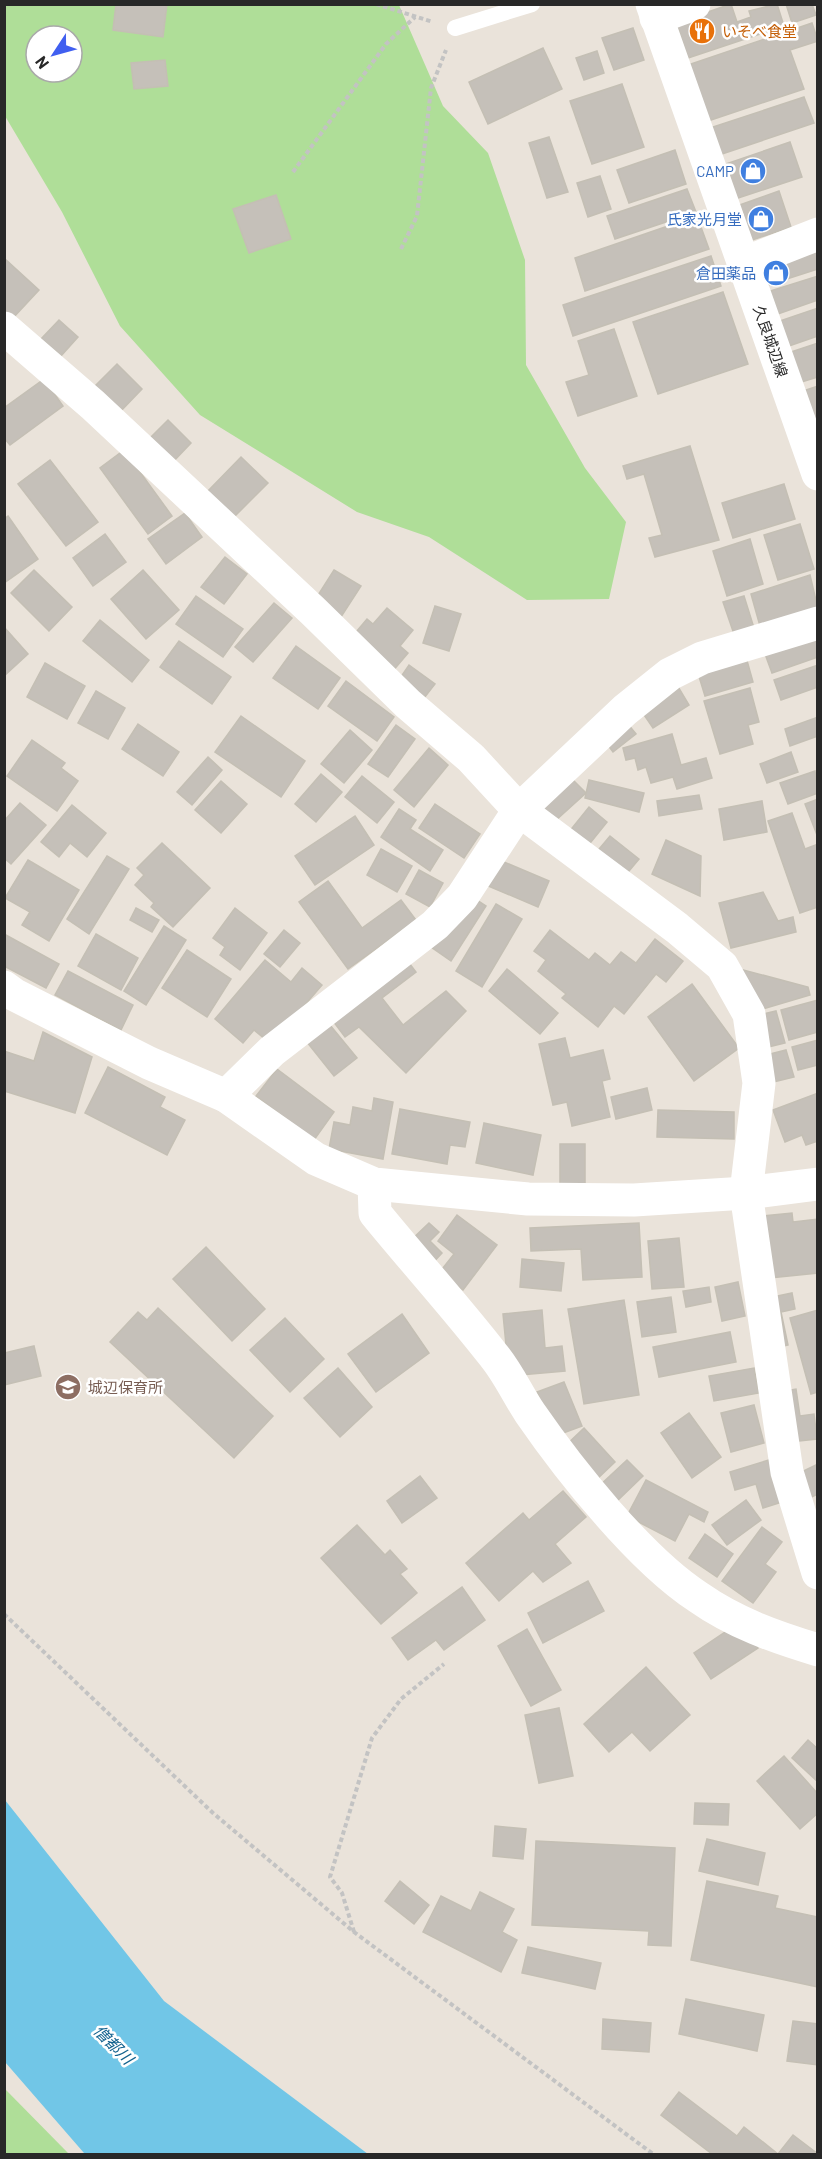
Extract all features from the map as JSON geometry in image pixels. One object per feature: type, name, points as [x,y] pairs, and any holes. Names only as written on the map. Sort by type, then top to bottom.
[{"type":"street","points":[[654,11],[694,4]]},
{"type":"street","name":"久良城辺線","points":[[654,11],[818,474]]},
{"type":"street","points":[[744,262],[818,234]]},
{"type":"street","points":[[4,328],[93,405],[313,611],[408,704],[471,758],[519,810],[677,928],[722,966],[748,1014],[759,1083],[746,1193],[787,1472],[818,1574]]},
{"type":"street","points":[[226,1096],[289,1036],[435,925],[462,897],[519,810],[626,710],[670,674],[702,658],[818,623]]},
{"type":"street","points":[[4,987],[15,995],[149,1063],[226,1096],[316,1159],[374,1184],[528,1199],[634,1200],[746,1193],[818,1184]]},
{"type":"street","points":[[374,1184],[375,1213],[496,1357],[530,1413],[572,1469],[622,1527],[660,1566],[696,1597],[731,1618],[770,1635],[818,1650]]},
{"type":"lane","points":[[455,28],[532,4]]},
{"type":"path","points":[[376,4],[455,28],[431,88],[417,216],[401,249]]},
{"type":"path","points":[[293,172],[386,44],[416,17]]},
{"type":"path","points":[[4,1614],[213,1813],[354,1932],[653,2154]]},
{"type":"path","points":[[354,1932],[342,1893],[330,1877],[372,1738],[401,1699],[444,1664]]},
{"type":"green space","points":[[4,5],[399,5],[443,106],[488,153],[525,260],[526,365],[585,468],[626,522],[609,599],[527,600],[429,537],[357,512],[200,415],[120,326],[62,212],[5,116]]},
{"type":"green space","points":[[5,2089],[69,2154],[5,2154]]},
{"type":"water","name":"僧都川","points":[[5,1800],[164,2001],[368,2154],[84,2153],[5,2062]]},
{"type":"building","points":[[116,4],[167,4],[163,37],[113,30]]},
{"type":"building","points":[[731,4],[737,22],[751,17],[749,11],[777,4],[784,26],[688,58],[676,23]]},
{"type":"building","points":[[786,4],[812,4],[816,15],[792,23]]},
{"type":"building","points":[[812,23],[818,41],[790,50],[804,89],[708,121],[688,65]]},
{"type":"building","points":[[633,28],[644,60],[614,70],[602,38]]},
{"type":"building","points":[[543,48],[562,89],[488,124],[469,82]]},
{"type":"building","points":[[597,51],[604,73],[584,80],[576,58]]},
{"type":"building","points":[[165,60],[168,86],[134,89],[131,63]]},
{"type":"building","points":[[622,84],[644,147],[592,164],[570,101]]},
{"type":"building","points":[[804,97],[814,123],[719,155],[710,128]]},
{"type":"building","points":[[549,137],[568,192],[547,198],[529,143]]},
{"type":"building","points":[[790,142],[802,177],[735,199],[723,165]]},
{"type":"building","points":[[675,150],[686,184],[629,203],[617,170]]},
{"type":"building","points":[[600,176],[611,209],[588,217],[577,183]]},
{"type":"building","points":[[687,189],[696,212],[615,239],[607,216]]},
{"type":"building","points":[[779,191],[791,227],[746,242],[734,207]]},
{"type":"building","points":[[276,195],[291,239],[249,253],[233,209]]},
{"type":"building","points":[[697,216],[709,249],[585,291],[575,258]]},
{"type":"building","points":[[818,244],[818,269],[762,287],[755,265]]},
{"type":"building","points":[[711,256],[721,286],[573,336],[563,305]]},
{"type":"building","points":[[4,258],[39,290],[13,318],[4,310]]},
{"type":"building","points":[[818,276],[818,300],[772,316],[764,293]]},
{"type":"building","points":[[723,292],[748,364],[658,394],[633,322]]},
{"type":"building","points":[[818,308],[818,336],[786,347],[777,322]]},
{"type":"building","points":[[59,320],[78,337],[61,356],[41,339]]},
{"type":"building","points":[[614,329],[637,396],[578,416],[566,382],[589,375],[578,341]]},
{"type":"building","points":[[818,343],[818,377],[798,383],[788,353]]},
{"type":"building","points":[[117,364],[142,389],[120,412],[95,386]]},
{"type":"building","points":[[44,379],[63,406],[10,445],[4,438],[4,408]]},
{"type":"building","points":[[818,386],[818,434],[803,391]]},
{"type":"building","points":[[168,420],[191,443],[172,463],[148,440]]},
{"type":"building","points":[[690,446],[719,540],[655,557],[649,538],[662,535],[644,474],[627,479],[623,466]]},
{"type":"building","points":[[124,450],[172,516],[148,534],[100,468]]},
{"type":"building","points":[[241,457],[268,483],[231,520],[205,494]]},
{"type":"building","points":[[50,460],[98,522],[66,546],[18,484]]},
{"type":"building","points":[[784,484],[795,519],[733,538],[722,503]]},
{"type":"building","points":[[185,513],[202,537],[166,564],[148,539]]},
{"type":"building","points":[[8,516],[38,559],[4,583],[4,519]]},
{"type":"building","points":[[800,524],[814,569],[778,580],[764,535]]},
{"type":"building","points":[[105,534],[126,562],[93,586],[73,558]]},
{"type":"building","points":[[750,539],[763,584],[727,596],[713,551]]},
{"type":"building","points":[[225,557],[247,574],[224,604],[201,587]]},
{"type":"building","points":[[34,570],[72,607],[49,631],[11,593]]},
{"type":"building","points":[[143,570],[179,610],[146,639],[111,599]]},
{"type":"building","points":[[334,570],[361,586],[339,620],[313,603]]},
{"type":"building","points":[[810,575],[818,609],[760,626],[751,594]]},
{"type":"building","points":[[196,596],[243,629],[223,657],[176,624]]},
{"type":"building","points":[[744,596],[754,628],[734,634],[723,602]]},
{"type":"building","points":[[274,603],[292,618],[253,662],[235,647]]},
{"type":"building","points":[[435,606],[461,614],[449,651],[423,643]]},
{"type":"building","points":[[387,608],[413,630],[400,646],[408,653],[392,672],[351,638],[367,619],[373,624]]},
{"type":"building","points":[[100,620],[149,660],[132,682],[83,641]]},
{"type":"building","points":[[4,627],[28,654],[4,676]]},
{"type":"building","points":[[818,635],[818,657],[772,673],[765,654]]},
{"type":"building","points":[[179,641],[231,677],[212,704],[160,667]]},
{"type":"building","points":[[296,646],[340,678],[318,709],[273,678]]},
{"type":"building","points":[[746,657],[753,682],[705,696],[697,670]]},
{"type":"building","points":[[45,663],[85,686],[67,719],[27,697]]},
{"type":"building","points":[[409,665],[435,684],[421,702],[396,684]]},
{"type":"building","points":[[818,665],[818,687],[781,700],[774,680]]},
{"type":"building","points":[[346,681],[394,717],[377,741],[328,706]]},
{"type":"building","points":[[677,685],[689,705],[653,728],[640,709]]},
{"type":"building","points":[[750,688],[759,722],[748,725],[753,744],[720,754],[704,701]]},
{"type":"building","points":[[96,691],[125,708],[108,739],[78,723]]},
{"type":"building","points":[[241,716],[305,761],[281,797],[215,752]]},
{"type":"building","points":[[818,717],[818,736],[790,746],[785,729]]},
{"type":"building","points":[[627,723],[636,734],[613,752],[604,740]]},
{"type":"building","points":[[138,724],[179,752],[163,776],[122,749]]},
{"type":"building","points":[[396,725],[415,739],[388,777],[368,764]]},
{"type":"building","points":[[350,730],[372,750],[344,783],[321,764]]},
{"type":"building","points":[[672,734],[681,765],[706,758],[712,778],[677,789],[673,777],[651,783],[646,767],[638,770],[635,758],[626,760],[623,748]]},
{"type":"building","points":[[32,740],[65,763],[61,768],[78,781],[57,811],[7,776]]},
{"type":"building","points":[[429,748],[448,765],[414,807],[394,790]]},
{"type":"building","points":[[791,752],[798,772],[767,783],[760,764]]},
{"type":"building","points":[[208,757],[222,770],[192,805],[177,792]]},
{"type":"building","points":[[815,771],[818,793],[788,804],[780,783]]},
{"type":"building","points":[[321,774],[342,792],[316,822],[295,804]]},
{"type":"building","points":[[567,774],[586,793],[554,822],[537,803]]},
{"type":"building","points":[[362,776],[394,802],[377,823],[345,797]]},
{"type":"building","points":[[589,780],[644,793],[639,812],[585,798]]},
{"type":"building","points":[[221,781],[247,804],[221,833],[195,810]]},
{"type":"building","points":[[699,795],[702,809],[659,816],[657,801]]},
{"type":"building","points":[[818,799],[818,835],[817,835],[805,804]]},
{"type":"building","points":[[762,801],[767,832],[724,840],[719,809]]},
{"type":"building","points":[[20,803],[46,825],[11,864],[4,858],[4,821]]},
{"type":"building","points":[[435,804],[480,834],[464,858],[419,828]]},
{"type":"building","points":[[72,805],[106,833],[87,857],[70,843],[59,857],[41,842]]},
{"type":"building","points":[[589,807],[607,822],[587,847],[569,832]]},
{"type":"building","points":[[399,809],[416,820],[410,829],[443,850],[430,871],[381,837]]},
{"type":"building","points":[[792,813],[805,849],[818,844],[818,907],[800,913],[768,821]]},
{"type":"building","points":[[355,816],[374,845],[315,885],[295,856]]},
{"type":"building","points":[[610,836],[639,859],[624,877],[595,854]]},
{"type":"building","points":[[666,840],[701,856],[700,896],[652,874]]},
{"type":"building","points":[[162,843],[210,888],[173,927],[151,907],[154,903],[135,885],[144,875],[137,868]]},
{"type":"building","points":[[381,849],[412,866],[397,892],[367,875]]},
{"type":"building","points":[[107,856],[129,869],[89,934],[67,919]]},
{"type":"building","points":[[490,856],[549,881],[538,907],[479,882]]},
{"type":"building","points":[[28,860],[79,890],[49,941],[22,925],[30,912],[5,898]]},
{"type":"building","points":[[419,870],[443,883],[430,907],[406,894]]},
{"type":"building","points":[[328,881],[362,928],[401,900],[416,920],[348,969],[299,902]]},
{"type":"building","points":[[763,892],[778,921],[793,917],[796,932],[731,948],[719,903]]},
{"type":"building","points":[[466,893],[486,906],[451,961],[431,947]]},
{"type":"building","points":[[496,904],[522,919],[482,987],[456,971]]},
{"type":"building","points":[[136,908],[159,920],[152,932],[130,920]]},
{"type":"building","points":[[235,908],[267,933],[240,970],[220,955],[225,947],[213,938]]},
{"type":"building","points":[[164,926],[186,940],[146,1005],[124,991]]},
{"type":"building","points":[[284,930],[300,943],[280,967],[264,954]]},
{"type":"building","points":[[550,930],[589,960],[595,953],[610,965],[621,952],[636,963],[655,939],[683,961],[666,982],[656,974],[624,1014],[614,1006],[598,1027],[562,998],[566,994],[538,971],[546,960],[534,951]]},
{"type":"building","points":[[4,934],[59,964],[46,988],[4,966]]},
{"type":"building","points":[[96,934],[138,958],[121,990],[78,966]]},
{"type":"building","points":[[187,950],[231,979],[207,1017],[162,988]]},
{"type":"building","points":[[403,955],[416,972],[382,998],[403,1025],[446,991],[466,1011],[406,1073],[359,1027],[345,1037],[327,1013]]},
{"type":"building","points":[[265,960],[291,982],[302,968],[322,985],[271,1044],[254,1030],[243,1043],[215,1019]]},
{"type":"building","points":[[732,967],[808,987],[810,995],[753,1012]]},
{"type":"building","points":[[507,969],[558,1013],[540,1034],[489,991]]},
{"type":"building","points":[[68,971],[133,1005],[121,1030],[55,995]]},
{"type":"building","points":[[692,984],[739,1048],[694,1081],[648,1017]]},
{"type":"building","points":[[818,1000],[818,1032],[789,1040],[781,1010]]},
{"type":"building","points":[[776,1011],[785,1043],[764,1048],[755,1016]]},
{"type":"building","points":[[325,1019],[357,1058],[334,1076],[303,1037]]},
{"type":"building","points":[[43,1032],[92,1057],[75,1113],[4,1091],[4,1051],[34,1061]]},
{"type":"building","points":[[565,1038],[570,1058],[603,1050],[610,1079],[602,1081],[610,1117],[572,1126],[567,1102],[553,1105],[539,1044]]},
{"type":"building","points":[[818,1040],[818,1065],[798,1070],[792,1047]]},
{"type":"building","points":[[786,1050],[794,1077],[769,1083],[762,1056]]},
{"type":"building","points":[[108,1067],[165,1097],[160,1107],[185,1120],[167,1155],[85,1113]]},
{"type":"building","points":[[277,1069],[334,1112],[314,1140],[256,1096]]},
{"type":"building","points":[[647,1088],[652,1110],[616,1119],[611,1097]]},
{"type":"building","points":[[818,1093],[818,1141],[806,1145],[802,1135],[785,1142],[773,1110]]},
{"type":"building","points":[[374,1098],[393,1102],[383,1159],[329,1149],[334,1122],[350,1125],[353,1107],[372,1111]]},
{"type":"building","points":[[400,1109],[470,1122],[465,1147],[450,1145],[447,1164],[392,1154]]},
{"type":"building","points":[[658,1110],[734,1112],[734,1139],[657,1137]]},
{"type":"building","points":[[484,1123],[541,1135],[533,1175],[476,1163]]},
{"type":"building","points":[[560,1144],[585,1144],[585,1184],[560,1184]]},
{"type":"building","points":[[792,1213],[793,1222],[818,1219],[818,1273],[759,1279],[753,1217]]},
{"type":"building","points":[[457,1215],[497,1245],[463,1290],[439,1273],[454,1254],[438,1241]]},
{"type":"building","points":[[429,1223],[439,1232],[430,1241],[442,1253],[430,1266],[408,1243]]},
{"type":"building","points":[[639,1223],[642,1277],[583,1280],[581,1249],[531,1251],[530,1228]]},
{"type":"building","points":[[679,1238],[684,1287],[652,1289],[648,1241]]},
{"type":"building","points":[[206,1247],[265,1309],[232,1341],[173,1279]]},
{"type":"building","points":[[522,1259],[564,1263],[561,1291],[520,1287]]},
{"type":"building","points":[[738,1282],[745,1316],[722,1321],[715,1287]]},
{"type":"building","points":[[709,1287],[711,1302],[686,1307],[683,1291]]},
{"type":"building","points":[[792,1293],[795,1309],[781,1312],[788,1345],[772,1349],[763,1299]]},
{"type":"building","points":[[671,1297],[676,1332],[642,1337],[637,1302]]},
{"type":"building","points":[[624,1300],[639,1395],[584,1404],[568,1309]]},
{"type":"building","points":[[158,1308],[273,1416],[234,1458],[110,1342],[138,1312],[147,1320]]},
{"type":"building","points":[[542,1310],[545,1348],[562,1346],[565,1371],[509,1376],[503,1314]]},
{"type":"building","points":[[818,1310],[818,1392],[811,1394],[790,1318]]},
{"type":"building","points":[[402,1314],[429,1353],[376,1392],[348,1354]]},
{"type":"building","points":[[285,1318],[324,1359],[290,1392],[250,1350]]},
{"type":"building","points":[[730,1332],[736,1362],[659,1377],[653,1347]]},
{"type":"building","points":[[34,1346],[41,1376],[4,1385],[4,1353]]},
{"type":"building","points":[[338,1368],[372,1407],[340,1437],[304,1398]]},
{"type":"building","points":[[754,1368],[759,1393],[714,1401],[709,1376]]},
{"type":"building","points":[[564,1382],[582,1426],[555,1436],[537,1392]]},
{"type":"building","points":[[796,1389],[800,1416],[814,1414],[817,1439],[790,1442],[778,1392]]},
{"type":"building","points":[[754,1405],[764,1443],[731,1452],[721,1413]]},
{"type":"building","points":[[689,1413],[721,1457],[692,1478],[661,1433]]},
{"type":"building","points":[[584,1428],[615,1462],[594,1482],[563,1448]]},
{"type":"building","points":[[627,1460],[643,1476],[614,1504],[598,1487]]},
{"type":"building","points":[[769,1460],[782,1502],[763,1508],[756,1484],[735,1490],[730,1472]]},
{"type":"building","points":[[818,1464],[818,1494],[805,1500],[793,1476]]},
{"type":"building","points":[[420,1476],[437,1498],[402,1523],[387,1501]]},
{"type":"building","points":[[646,1480],[708,1512],[704,1522],[689,1514],[675,1541],[627,1516]]},
{"type":"building","points":[[563,1491],[586,1517],[555,1544],[571,1563],[543,1582],[533,1571],[499,1601],[466,1563],[523,1513],[529,1520]]},
{"type":"building","points":[[746,1500],[761,1520],[727,1545],[712,1525]]},
{"type":"building","points":[[357,1525],[385,1555],[390,1550],[407,1569],[400,1574],[417,1593],[381,1624],[321,1558]]},
{"type":"building","points":[[762,1527],[782,1542],[765,1564],[776,1572],[753,1603],[722,1581]]},
{"type":"building","points":[[705,1534],[733,1554],[717,1577],[689,1558]]},
{"type":"building","points":[[588,1581],[604,1611],[543,1643],[528,1613]]},
{"type":"building","points":[[462,1587],[485,1620],[444,1650],[436,1640],[408,1660],[392,1638]]},
{"type":"building","points":[[740,1622],[758,1648],[711,1679],[694,1653]]},
{"type":"building","points":[[527,1629],[561,1690],[531,1706],[498,1646]]},
{"type":"building","points":[[646,1667],[690,1715],[650,1751],[632,1732],[609,1752],[584,1724]]},
{"type":"building","points":[[559,1708],[573,1776],[539,1783],[525,1715]]},
{"type":"building","points":[[808,1740],[818,1749],[818,1782],[792,1758]]},
{"type":"building","points":[[784,1756],[818,1794],[818,1813],[800,1829],[757,1781]]},
{"type":"building","points":[[695,1803],[729,1804],[728,1825],[694,1824]]},
{"type":"building","points":[[495,1826],[526,1829],[523,1859],[493,1856]]},
{"type":"building","points":[[707,1839],[765,1853],[758,1885],[699,1871]]},
{"type":"building","points":[[536,1841],[675,1848],[671,1946],[648,1945],[649,1931],[532,1925]]},
{"type":"building","points":[[400,1881],[429,1905],[414,1924],[385,1901]]},
{"type":"building","points":[[707,1881],[778,1896],[775,1908],[818,1917],[818,1987],[691,1960]]},
{"type":"building","points":[[480,1892],[514,1909],[502,1932],[517,1940],[501,1972],[423,1932],[441,1896],[471,1911]]},
{"type":"building","points":[[528,1947],[601,1963],[595,1989],[522,1973]]},
{"type":"building","points":[[686,1999],[764,2015],[757,2051],[679,2034]]},
{"type":"building","points":[[603,2019],[651,2023],[649,2052],[602,2049]]},
{"type":"building","points":[[793,2021],[818,2024],[818,2065],[787,2061]]},
{"type":"building","points":[[679,2092],[737,2136],[744,2127],[778,2154],[712,2154],[661,2115]]},
{"type":"building","points":[[793,2135],[818,2154],[778,2154]]},
{"type":"place","name":"いそべ食堂","points":[[702,31]]},
{"type":"place","name":"CAMP","points":[[753,171]]},
{"type":"place","name":"氏家光月堂","points":[[761,219]]},
{"type":"place","name":"倉田薬品","points":[[776,273]]},
{"type":"place","name":"城辺保育所","points":[[68,1387]]}]
